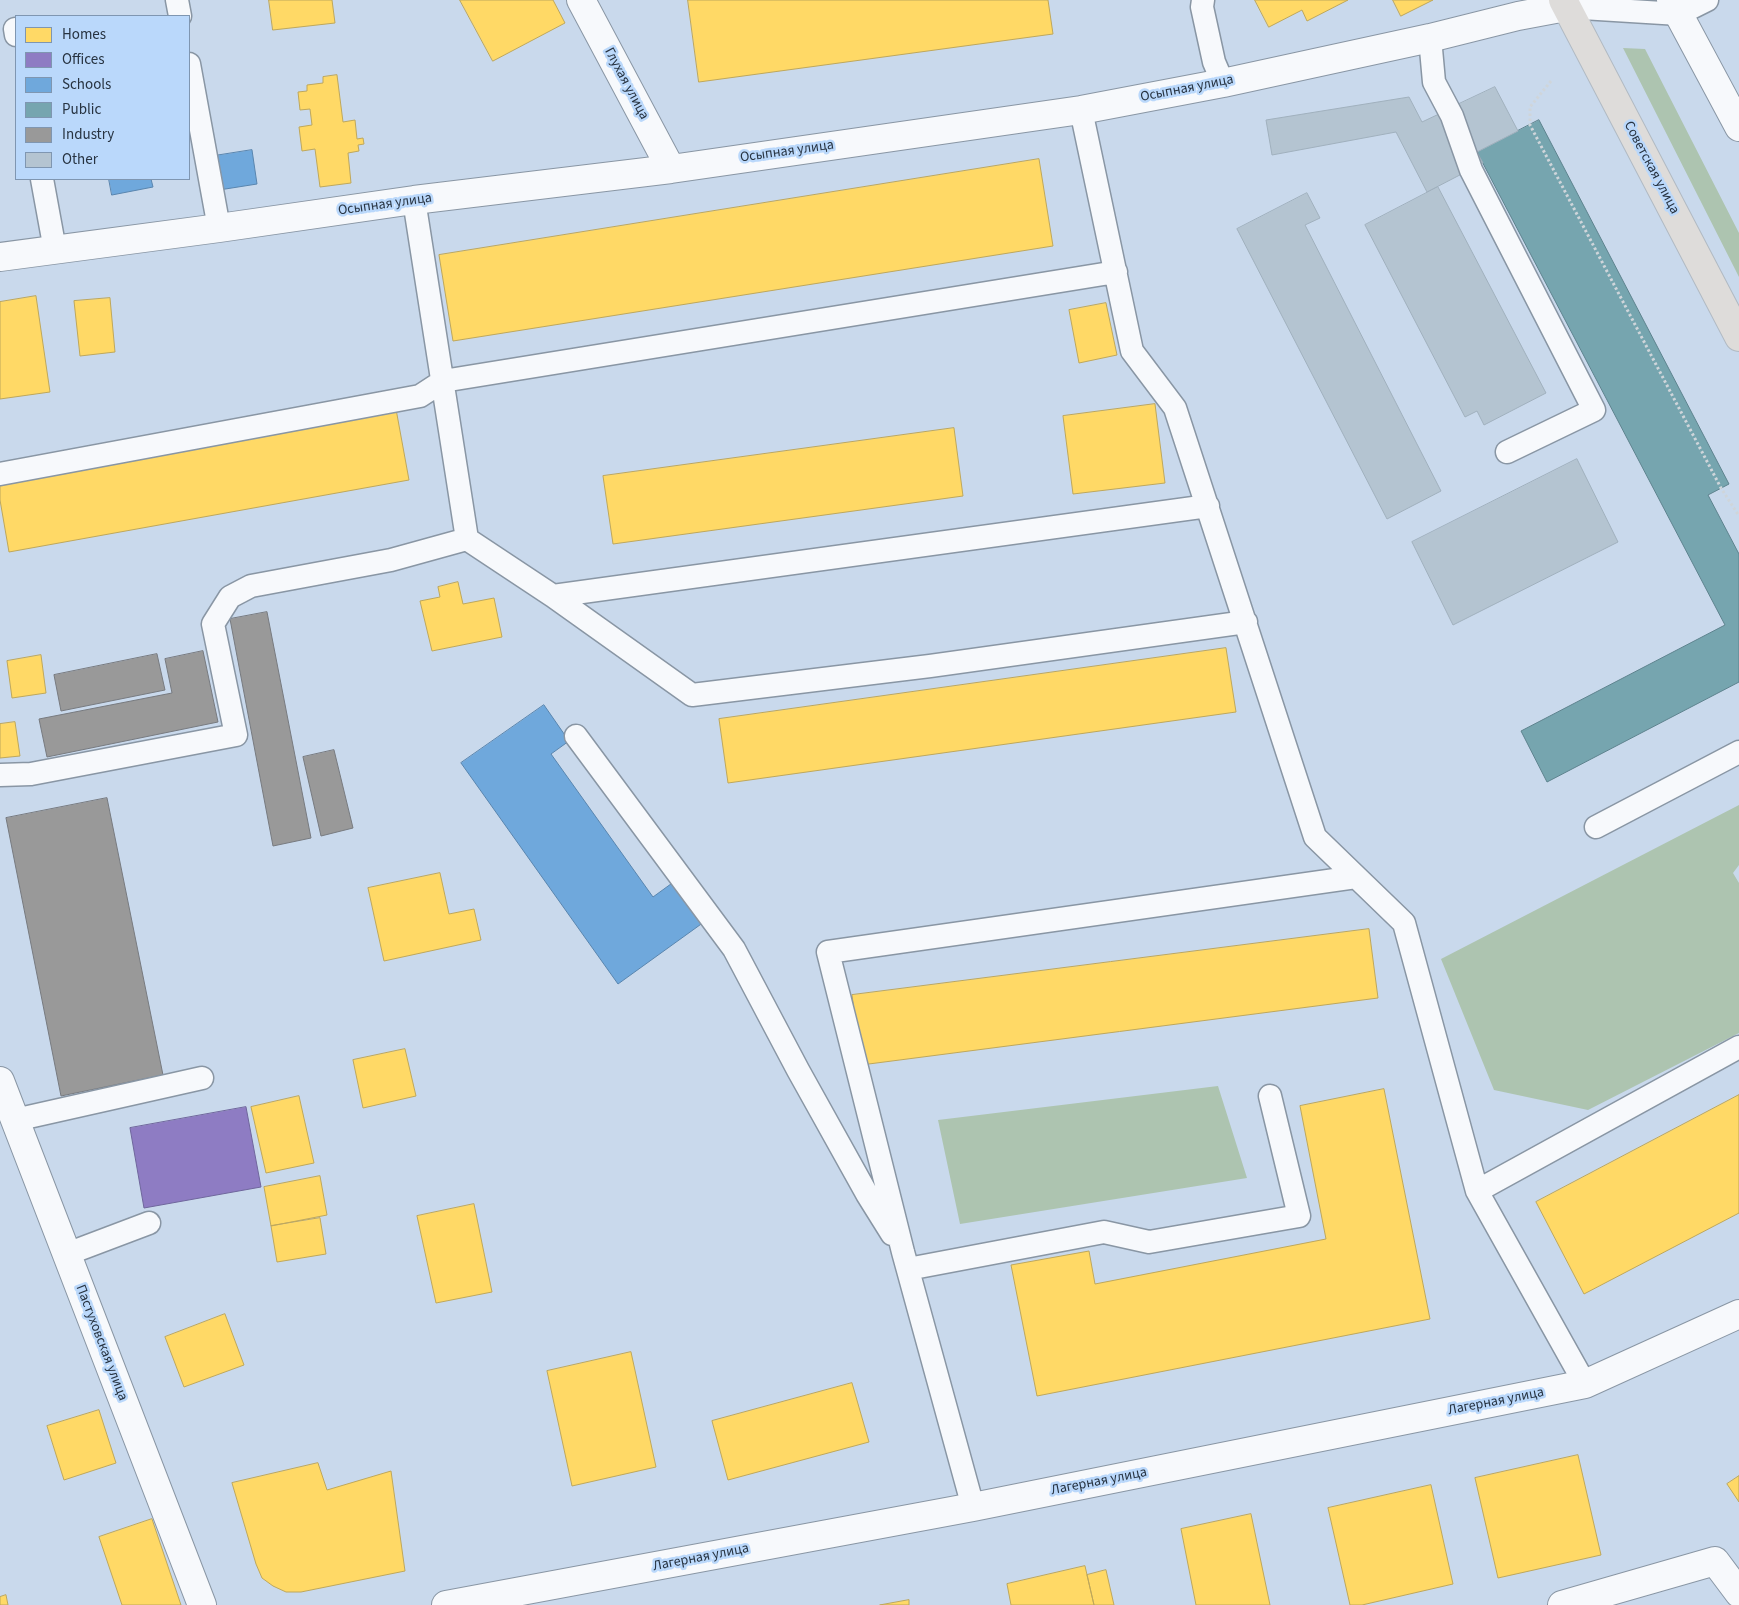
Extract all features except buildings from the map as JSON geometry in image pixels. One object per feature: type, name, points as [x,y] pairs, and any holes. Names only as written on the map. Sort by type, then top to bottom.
[{"type":"main road","name":"Советская улица","points":[[1565,3],[1739,337]]},
{"type":"street","name":"Глухая улица","points":[[581,0],[671,169]]},
{"type":"street","name":"Осыпная улица","points":[[0,257],[414,200],[671,169],[1080,110],[1430,38],[1565,3]]},
{"type":"street","points":[[1675,7],[1739,127]]},
{"type":"street","name":"Пастуховская улица","points":[[0,1081],[202,1605]]},
{"type":"street","name":"Лагерная улица","points":[[446,1605],[973,1507],[1585,1384],[1739,1315]]},
{"type":"street","points":[[1562,1605],[1716,1560],[1739,1593]]},
{"type":"lane","points":[[177,0],[180,15]]},
{"type":"lane","points":[[1203,0],[1202,7],[1214,62],[1223,82]]},
{"type":"lane","points":[[1565,3],[1675,7],[1707,0]]},
{"type":"lane","points":[[1430,38],[1434,82],[1452,116],[1471,170],[1594,410],[1507,452]]},
{"type":"lane","points":[[190,69],[219,228]]},
{"type":"lane","points":[[1080,110],[1132,352],[1175,408],[1316,837],[1404,923],[1477,1191],[1585,1384]]},
{"type":"lane","points":[[42,180],[55,250]]},
{"type":"lane","points":[[414,200],[467,539],[553,596],[692,695],[930,666],[1246,622]]},
{"type":"lane","points":[[0,474],[420,396],[443,381],[1116,272]]},
{"type":"lane","points":[[553,596],[1208,506]]},
{"type":"lane","points":[[0,775],[31,774],[236,735],[213,624],[230,597],[251,586],[391,560],[467,539]]},
{"type":"lane","points":[[576,736],[734,949],[853,1169],[905,1260]]},
{"type":"lane","points":[[1596,827],[1739,752]]},
{"type":"lane","points":[[973,1507],[905,1260],[828,952],[1356,877]]},
{"type":"lane","points":[[1477,1191],[1739,1046]]},
{"type":"lane","points":[[15,1120],[202,1078]]},
{"type":"lane","points":[[905,1260],[1104,1232],[1149,1242],[1298,1216],[1270,1096]]},
{"type":"lane","points":[[67,1254],[149,1223]]},
{"type":"path","points":[[1551,81],[1530,107],[1530,125],[1721,488],[1739,516]]},
{"type":"green space","points":[[1623,48],[1645,49],[1739,233],[1739,277]]},
{"type":"green space","points":[[1739,805],[1739,865],[1733,873],[1739,883],[1739,1033],[1588,1110],[1494,1090],[1441,959]]},
{"type":"green space","points":[[1218,1086],[1247,1178],[960,1224],[938,1120]]}]
